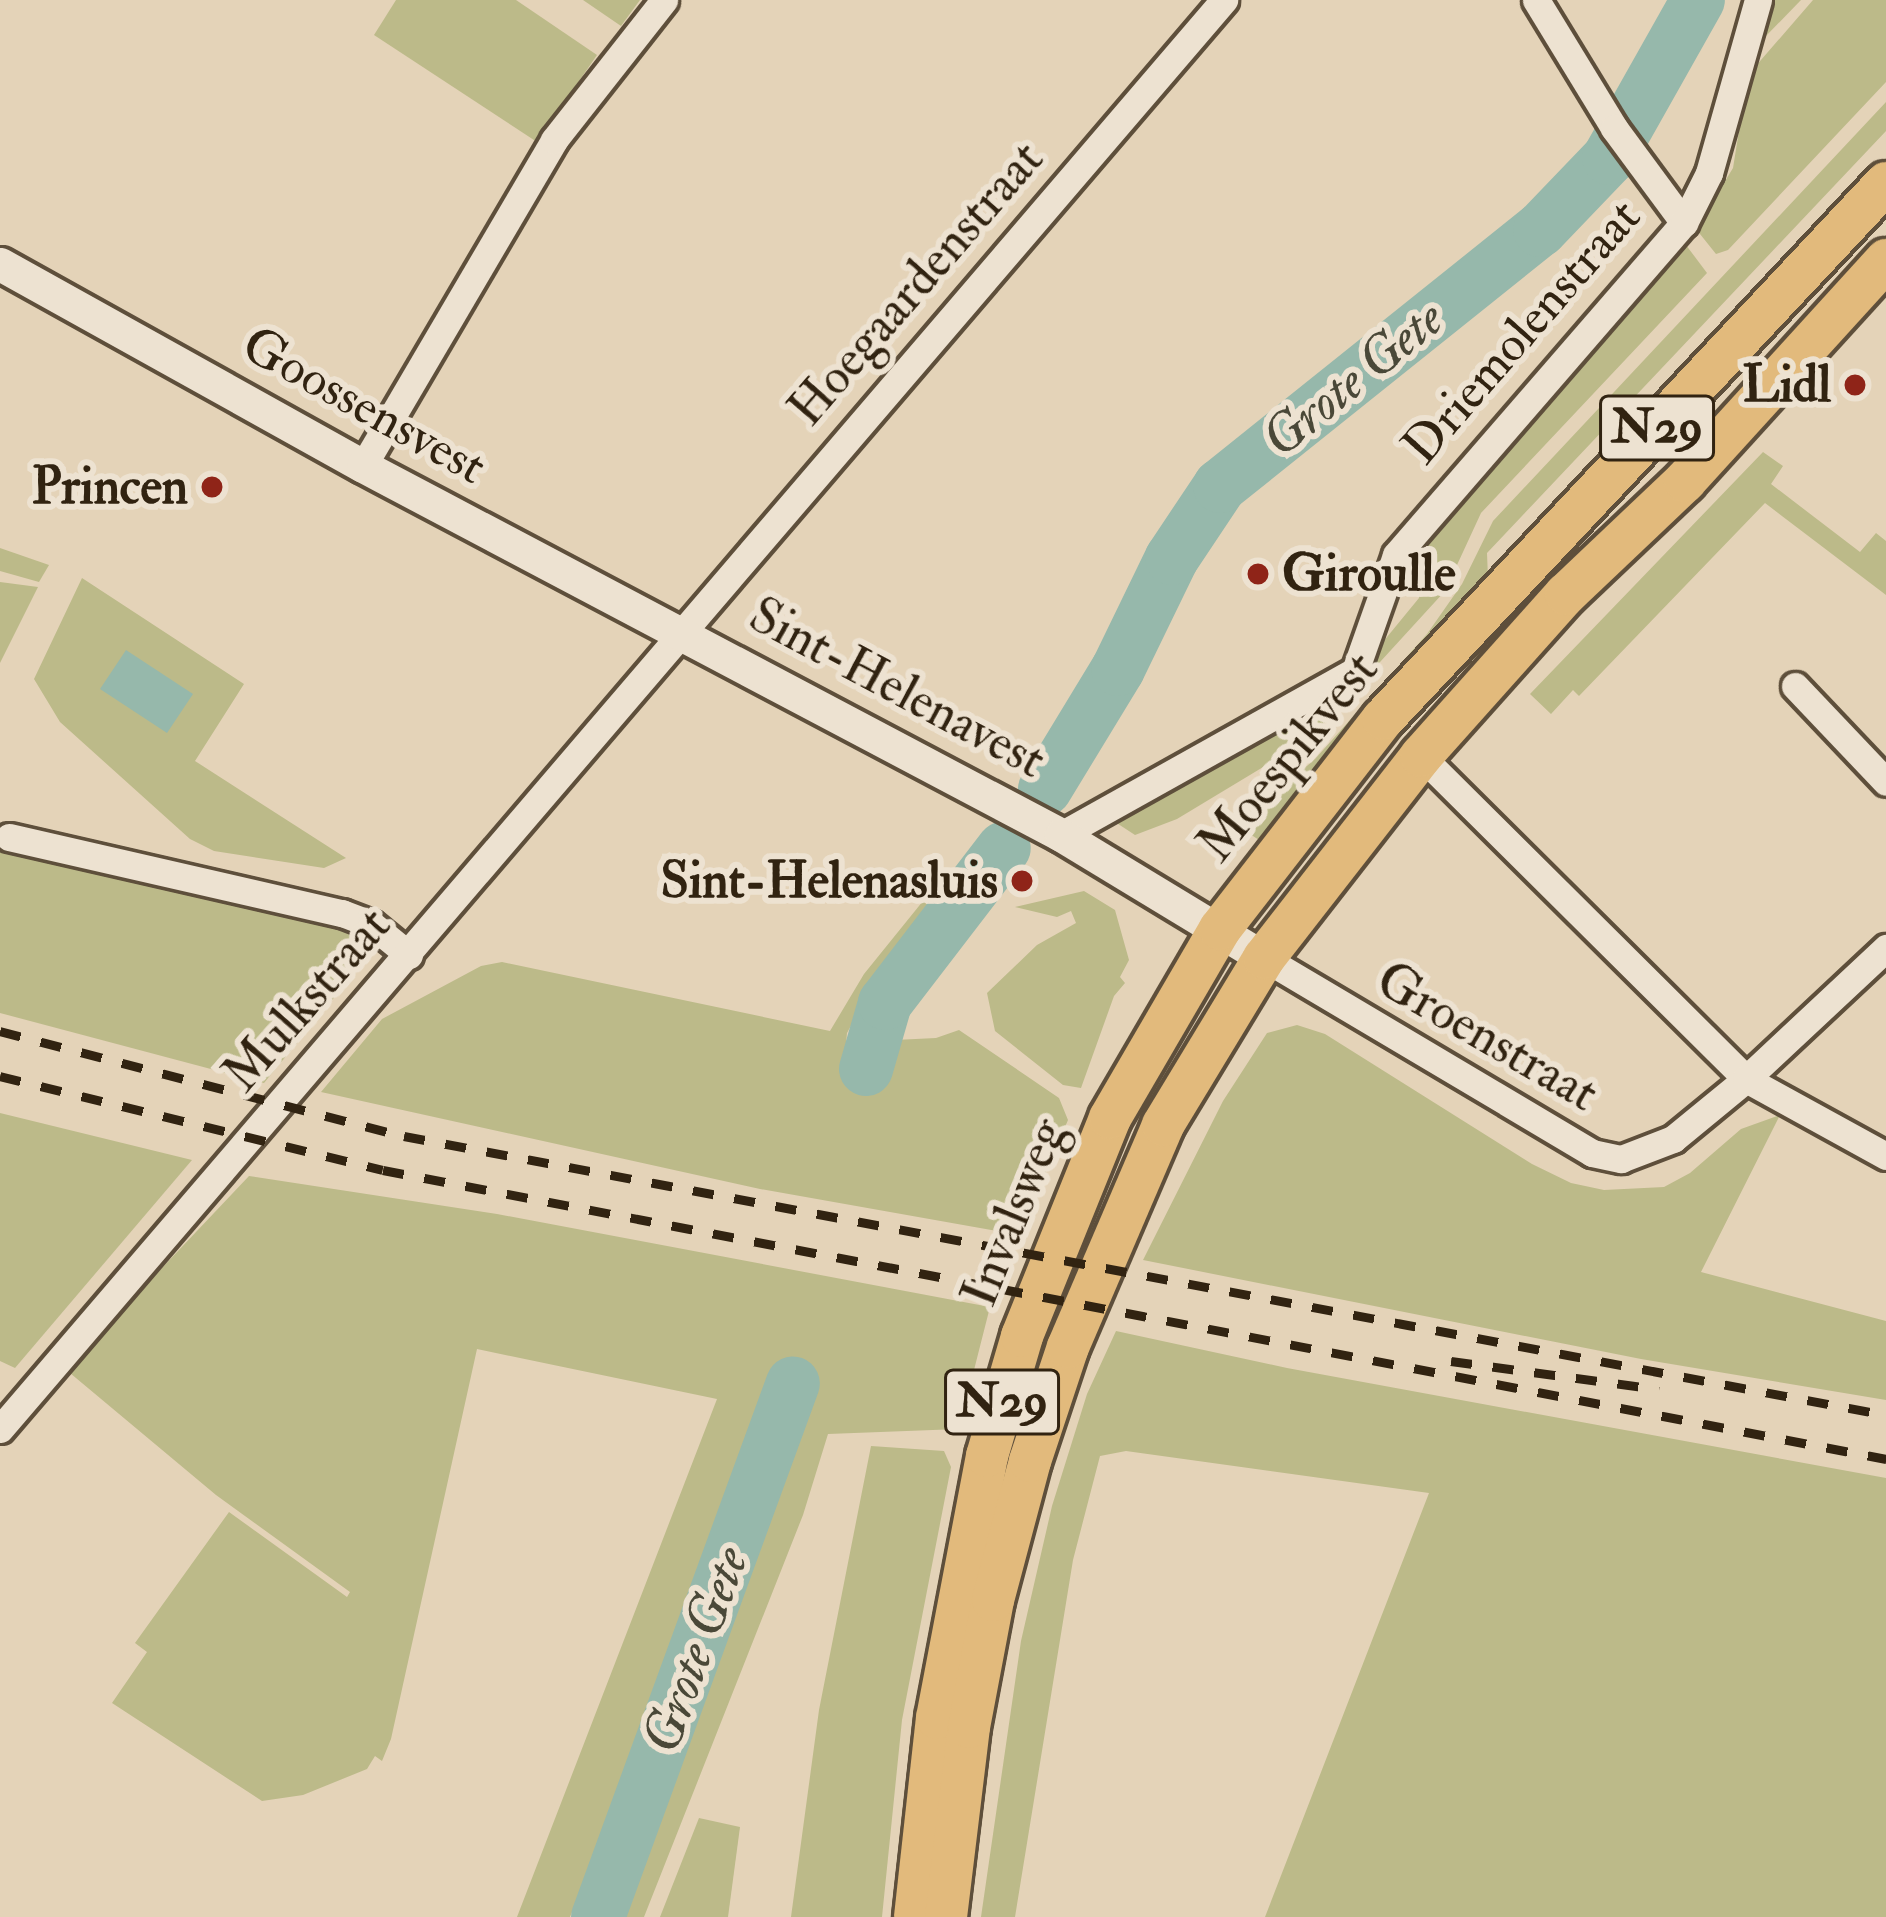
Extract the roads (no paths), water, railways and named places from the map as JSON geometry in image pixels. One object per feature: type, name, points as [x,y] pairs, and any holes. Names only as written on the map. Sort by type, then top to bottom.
[{"type":"main road","name":"Moespikvest","points":[[1220,929],[1383,719],[1886,183]]},
{"type":"main road","name":"Moespikvest","points":[[1264,958],[1421,756],[1566,594],[1685,481],[1886,260]]},
{"type":"main road","name":"Invalsweg","points":[[915,1917],[958,1586],[987,1456],[1022,1336],[1110,1118],[1220,929]]},
{"type":"main road","name":"Invalsweg","points":[[946,1917],[969,1727],[993,1600],[1068,1347],[1162,1125],[1264,958]]},
{"type":"street","points":[[363,466],[554,140],[664,0]]},
{"type":"street","name":"Hoegaardenstraat","points":[[684,632],[1224,0]]},
{"type":"street","name":"Driemolenstraat","points":[[1378,609],[1396,554],[1684,224],[1621,137],[1535,0]]},
{"type":"street","points":[[1684,224],[1709,173],[1758,0]]},
{"type":"street","name":"Goossensvest","points":[[0,264],[363,466],[684,632]]},
{"type":"street","name":"Sint-Helenavest","points":[[1061,835],[1355,671],[1378,609]]},
{"type":"street","name":"Sint-Helenavest","points":[[684,632],[1061,835],[1264,958]]},
{"type":"street","name":"Mulkstraat","points":[[0,1429],[684,632]]},
{"type":"street","points":[[1795,686],[1886,782]]},
{"type":"street","points":[[1421,756],[1746,1079],[1886,1156]]},
{"type":"street","points":[[15,838],[341,913],[371,924],[409,955]]},
{"type":"street","name":"Groenstraat","points":[[1264,958],[1592,1153],[1621,1160],[1673,1139],[1746,1079],[1886,948]]},
{"type":"waterway","name":"Grote Gete","points":[[1045,789],[1118,669],[1172,558],[1220,486],[1540,230],[1609,158],[1698,0]]},
{"type":"waterway","name":"Grote Gete","points":[[866,1069],[885,1003],[1004,848]]},
{"type":"waterway","name":"Grote Gete","points":[[598,1917],[793,1383]]},
{"type":"railway","points":[[0,1031],[404,1136],[1886,1415]]},
{"type":"railway","points":[[0,1076],[383,1170],[1886,1459]]},
{"type":"railway","points":[[1451,1361],[1659,1389]]},
{"type":"place","name":"Lidl","points":[[1855,385]]},
{"type":"place","name":"Princen","points":[[212,487]]},
{"type":"place","name":"Giroulle","points":[[1258,574]]},
{"type":"place","name":"Sint-Helenasluis","points":[[1022,881]]}]
